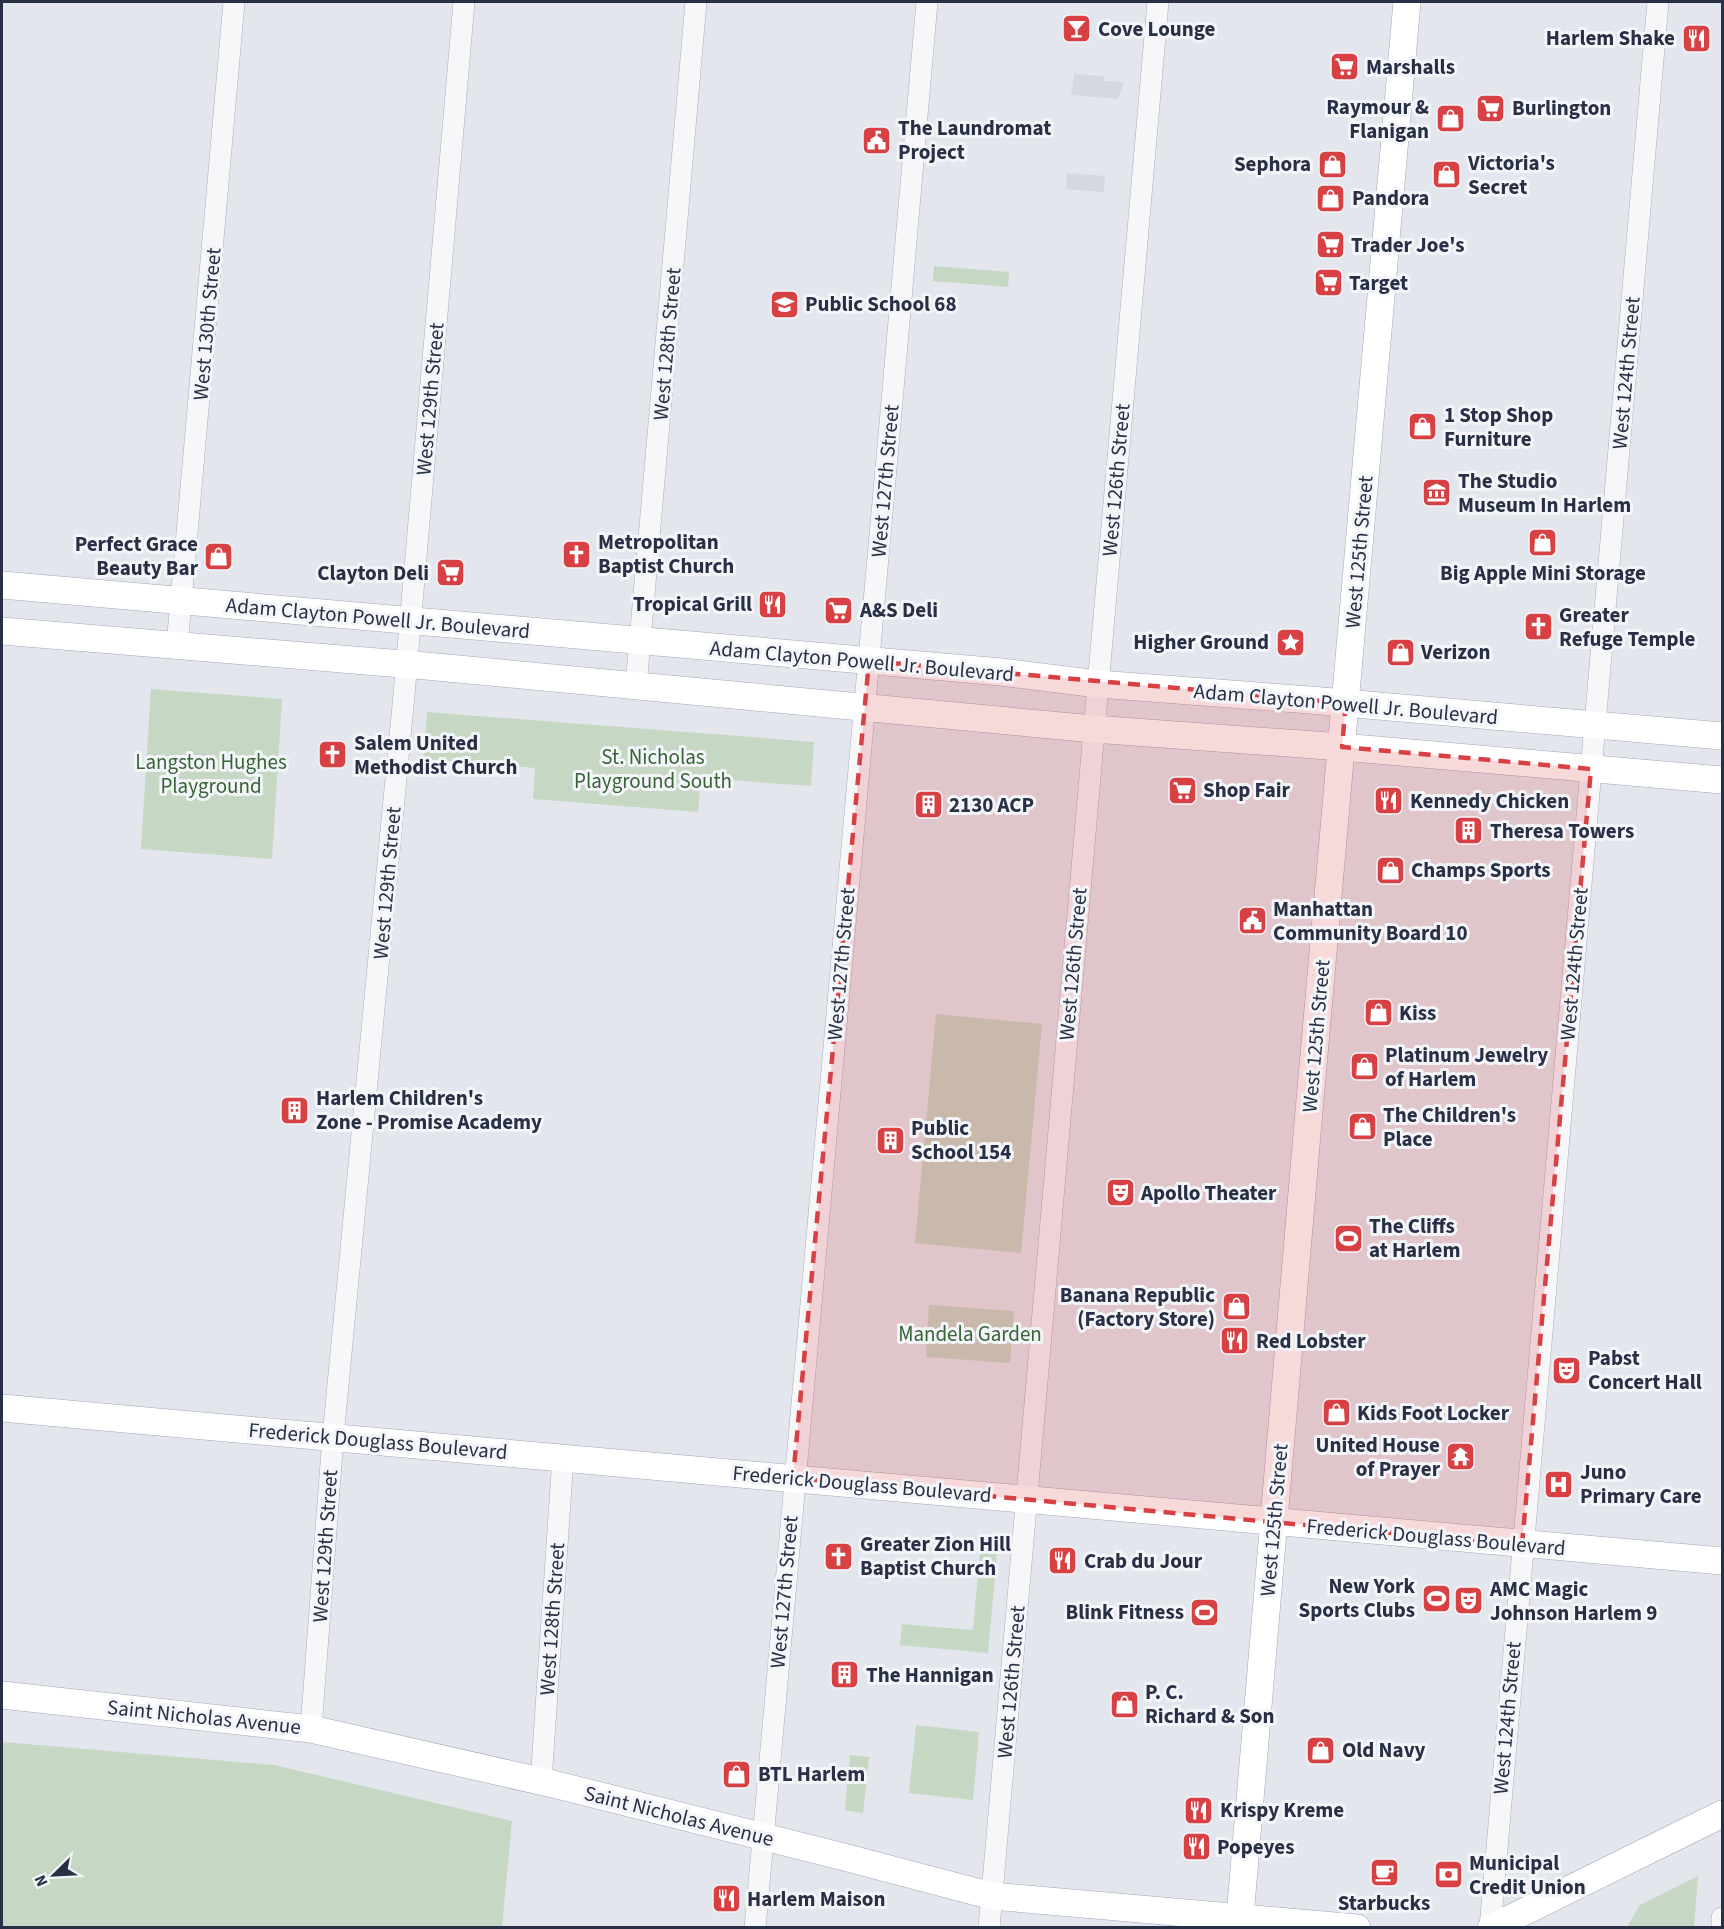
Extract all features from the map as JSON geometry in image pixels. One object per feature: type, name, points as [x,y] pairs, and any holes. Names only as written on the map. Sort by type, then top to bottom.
[{"type":"main road","name":"West 125th Street","points":[[1240,1922],[1407,2]]},
{"type":"main road","name":"Adam Clayton Powell Jr. Boulevard","points":[[2,585],[1001,672],[1098,684],[1722,736]]},
{"type":"main road","name":"Adam Clayton Powell Jr. Boulevard","points":[[2,631],[865,706],[1093,729],[1342,747],[1722,780]]},
{"type":"main road","name":"Frederick Douglass Boulevard","points":[[2,1408],[1274,1523],[1722,1561]]},
{"type":"main road","name":"Saint Nicholas Avenue","points":[[2,1695],[311,1729],[540,1782],[992,1896],[1240,1922],[1357,1928]]},
{"type":"main road","points":[[1490,1928],[1722,1814]]},
{"type":"street","name":"West 130th Street","points":[[177,646],[234,2]]},
{"type":"street","name":"West 129th Street","points":[[311,1729],[333,1437],[411,622],[464,2]]},
{"type":"street","name":"West 128th Street","points":[[636,686],[696,2]]},
{"type":"street","name":"West 127th Street","points":[[755,1928],[793,1478],[865,706],[927,2]]},
{"type":"street","name":"West 126th Street","points":[[989,1928],[1158,2]]},
{"type":"street","name":"West 124th Street","points":[[1490,1928],[1658,2]]},
{"type":"street","name":"West 128th Street","points":[[540,1782],[563,1457]]},
{"type":"street","points":[[1722,1918],[1722,1928]]},
{"type":"highlighted area","points":[[869,661],[1346,703],[1342,747],[1591,769],[1522,1545],[793,1478]]},
{"type":"shaded area","points":[[1074,74],[1104,76],[1104,81],[1124,82],[1118,99],[1071,95]]},
{"type":"shaded area","points":[[1067,173],[1105,176],[1104,192],[1066,189]]},
{"type":"green space","points":[[934,266],[1009,272],[1008,287],[933,281]]},
{"type":"green space","name":"Langston Hughes Playground","points":[[151,689],[282,699],[272,859],[141,849]]},
{"type":"green space","name":"St. Nicholas Playground South","points":[[427,712],[814,742],[811,786],[701,778],[698,812],[533,799],[535,768],[424,759]]},
{"type":"green space","points":[[936,1014],[1042,1024],[1021,1253],[915,1243]]},
{"type":"green space","name":"Mandela Garden","points":[[929,1305],[1014,1311],[1010,1363],[926,1357]]},
{"type":"green space","points":[[981,1541],[998,1543],[988,1653],[900,1645],[902,1624],[973,1630]]},
{"type":"green space","points":[[916,1725],[979,1732],[973,1800],[909,1793]]},
{"type":"green space","points":[[2,1742],[274,1765],[512,1821],[502,1927],[2,1927]]},
{"type":"green space","points":[[850,1755],[869,1757],[863,1813],[845,1810]]},
{"type":"green space","points":[[1698,1876],[1694,1927],[1627,1927],[1640,1905]]},
{"type":"place","name":"Cove Lounge","points":[[1077,29]]},
{"type":"place","name":"Harlem Shake","points":[[1696,38]]},
{"type":"place","name":"Marshalls","points":[[1345,67]]},
{"type":"place","name":"Burlington","points":[[1491,108]]},
{"type":"place","name":"Raymour & Flanigan","points":[[1450,119]]},
{"type":"place","name":"The Laundromat Project","points":[[877,140]]},
{"type":"place","name":"Sephora","points":[[1332,164]]},
{"type":"place","name":"Victoria's Secret","points":[[1447,175]]},
{"type":"place","name":"Pandora","points":[[1331,198]]},
{"type":"place","name":"Trader Joe's","points":[[1330,245]]},
{"type":"place","name":"Target","points":[[1328,283]]},
{"type":"place","name":"Public School 68","points":[[784,304]]},
{"type":"place","name":"1 Stop Shop Furniture","points":[[1423,427]]},
{"type":"place","name":"The Studio Museum In Harlem","points":[[1437,493]]},
{"type":"place","name":"Big Apple Mini Storage","points":[[1543,542]]},
{"type":"place","name":"Metropolitan Baptist Church","points":[[577,554]]},
{"type":"place","name":"Perfect Grace Beauty Bar","points":[[219,556]]},
{"type":"place","name":"Clayton Deli","points":[[450,573]]},
{"type":"place","name":"Tropical Grill","points":[[773,604]]},
{"type":"place","name":"A&S Deli","points":[[839,610]]},
{"type":"place","name":"Greater Refuge Temple","points":[[1538,627]]},
{"type":"place","name":"Higher Ground","points":[[1290,642]]},
{"type":"place","name":"Verizon","points":[[1400,652]]},
{"type":"place","name":"Salem United Methodist Church","points":[[333,755]]},
{"type":"place","name":"Shop Fair","points":[[1182,790]]},
{"type":"place","name":"Kennedy Chicken","points":[[1389,801]]},
{"type":"place","name":"2130 ACP","points":[[928,805]]},
{"type":"place","name":"Theresa Towers","points":[[1469,831]]},
{"type":"place","name":"Champs Sports","points":[[1390,870]]},
{"type":"place","name":"Manhattan Community Board 10","points":[[1252,921]]},
{"type":"place","name":"Kiss","points":[[1378,1013]]},
{"type":"place","name":"Platinum Jewelry of Harlem","points":[[1364,1067]]},
{"type":"place","name":"Harlem Children's Zone - Promise Academy","points":[[295,1110]]},
{"type":"place","name":"The Children's Place","points":[[1362,1127]]},
{"type":"place","name":"Public School 154","points":[[890,1140]]},
{"type":"place","name":"Apollo Theater","points":[[1120,1193]]},
{"type":"place","name":"The Cliffs at Harlem","points":[[1348,1238]]},
{"type":"place","name":"Banana Republic (Factory Store)","points":[[1236,1307]]},
{"type":"place","name":"Red Lobster","points":[[1235,1341]]},
{"type":"place","name":"Pabst Concert Hall","points":[[1567,1370]]},
{"type":"place","name":"Kids Foot Locker","points":[[1336,1413]]},
{"type":"place","name":"United House of Prayer","points":[[1461,1457]]},
{"type":"place","name":"Juno Primary Care","points":[[1559,1484]]},
{"type":"place","name":"Greater Zion Hill Baptist Church","points":[[839,1556]]},
{"type":"place","name":"Crab du Jour","points":[[1063,1561]]},
{"type":"place","name":"New York Sports Clubs","points":[[1436,1598]]},
{"type":"place","name":"AMC Magic Johnson Harlem 9","points":[[1469,1601]]},
{"type":"place","name":"Blink Fitness","points":[[1205,1612]]},
{"type":"place","name":"The Hannigan","points":[[845,1675]]},
{"type":"place","name":"P. C. Richard & Son","points":[[1124,1704]]},
{"type":"place","name":"Old Navy","points":[[1321,1750]]},
{"type":"place","name":"BTL Harlem","points":[[737,1774]]},
{"type":"place","name":"Krispy Kreme","points":[[1199,1810]]},
{"type":"place","name":"Popeyes","points":[[1196,1847]]},
{"type":"place","name":"Starbucks","points":[[1384,1872]]},
{"type":"place","name":"Municipal Credit Union","points":[[1448,1875]]},
{"type":"place","name":"Harlem Maison","points":[[726,1899]]}]
